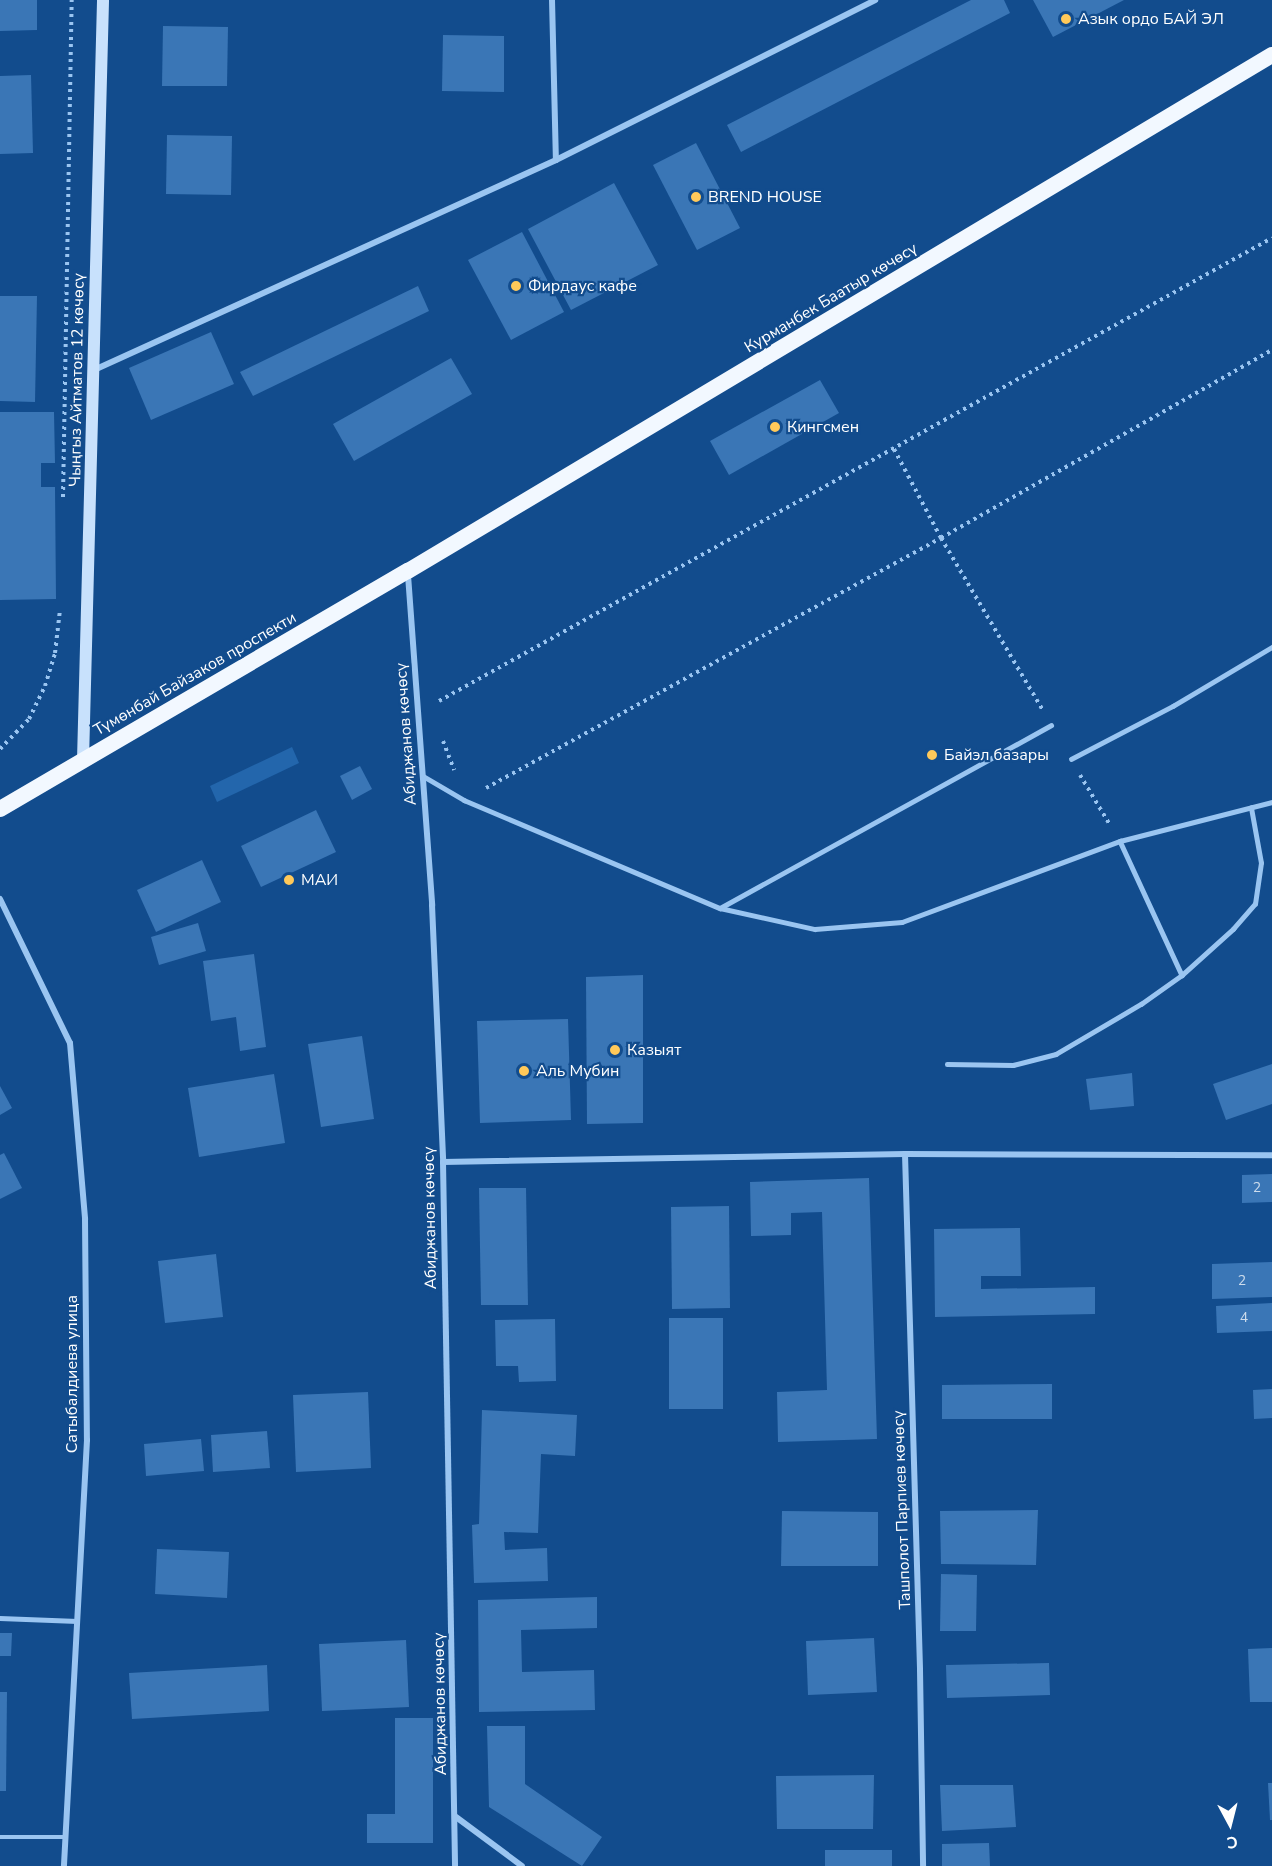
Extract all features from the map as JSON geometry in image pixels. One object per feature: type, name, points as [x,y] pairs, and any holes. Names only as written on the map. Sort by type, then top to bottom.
[{"type":"highway","name":"Курманбек Баатыр көчөсү","points":[[408,571],[1272,55]]},
{"type":"highway","name":"Түмөнбай Байзаков проспекти","points":[[0,809],[408,571]]},
{"type":"main road","name":"Чыңгыз Айтматов 12 көчөсү","points":[[83,760],[103,0]]},
{"type":"street","points":[[552,0],[556,160]]},
{"type":"street","points":[[94,370],[556,160],[874,0]]},
{"type":"street","name":"Абиджанов көчөсү","points":[[408,571],[432,905],[443,1162],[456,1817],[455,1866]]},
{"type":"street","name":"Сатыбалдиева улица","points":[[0,899],[70,1043],[85,1219],[87,1440],[64,1866]]},
{"type":"street","points":[[443,1162],[905,1154],[1272,1155]]},
{"type":"street","name":"Ташполот Парпиев көчөсү","points":[[905,1154],[920,1658],[923,1866]]},
{"type":"street","points":[[456,1817],[522,1866]]},
{"type":"lane","points":[[1071,759],[1173,706],[1272,647]]},
{"type":"lane","points":[[720,908],[1051,725]]},
{"type":"lane","points":[[423,776],[464,800],[720,908],[815,929],[902,922],[1120,841],[1272,802]]},
{"type":"lane","points":[[947,1064],[1012,1065],[1056,1054],[1141,1004],[1182,975],[1233,929],[1256,904],[1261,862],[1251,808]]},
{"type":"lane","points":[[1120,841],[1182,975]]},
{"type":"lane","points":[[0,1618],[77,1621]]},
{"type":"lane","points":[[0,1837],[64,1837]]},
{"type":"path","points":[[63,506],[72,0]]},
{"type":"path","points":[[431,706],[1272,238]]},
{"type":"path","points":[[442,737],[464,800],[941,538],[1272,350]]},
{"type":"path","points":[[894,449],[941,538],[1051,725]]},
{"type":"path","points":[[0,749],[29,719],[45,687],[56,653],[61,601]]},
{"type":"path","points":[[1071,759],[1120,841]]},
{"type":"shaded area","points":[[292,747],[299,763],[217,802],[210,786]]},
{"type":"building","points":[[0,0],[37,0],[37,30],[0,31]]},
{"type":"building","points":[[971,0],[1004,0],[1010,13],[741,152],[727,125]]},
{"type":"building","name":"Азык ордо БАЙ ЭЛ","points":[[1033,0],[1124,0],[1053,37]]},
{"type":"building","points":[[163,26],[228,27],[227,86],[162,86]]},
{"type":"building","points":[[443,35],[504,36],[504,92],[442,91]]},
{"type":"building","points":[[31,75],[33,153],[0,154],[0,76]]},
{"type":"building","points":[[167,135],[232,136],[231,195],[166,194]]},
{"type":"building","name":"BREND HOUSE","points":[[696,143],[740,228],[697,250],[653,165]]},
{"type":"building","points":[[614,183],[658,265],[571,310],[528,229]]},
{"type":"building","name":"Фирдаус кафе","points":[[522,232],[564,312],[511,340],[468,260]]},
{"type":"building","points":[[418,286],[429,311],[253,396],[240,372]]},
{"type":"building","points":[[0,296],[37,296],[35,402],[0,401]]},
{"type":"building","points":[[211,332],[234,384],[151,420],[129,368]]},
{"type":"building","points":[[451,358],[472,394],[354,461],[333,424]]},
{"type":"building","name":"Кингсмен","points":[[820,380],[839,413],[729,475],[710,441]]},
{"type":"building","points":[[0,412],[54,412],[55,463],[41,463],[41,487],[55,487],[56,599],[0,600]]},
{"type":"building","points":[[360,766],[372,789],[352,800],[340,776]]},
{"type":"building","points":[[316,810],[336,852],[261,887],[241,846]]},
{"type":"building","points":[[202,860],[221,902],[156,932],[137,890]]},
{"type":"building","points":[[198,923],[206,951],[159,965],[151,937]]},
{"type":"building","points":[[254,954],[266,1047],[240,1051],[236,1017],[211,1021],[203,961]]},
{"type":"building","name":"Казыят","points":[[643,975],[643,1123],[587,1124],[586,977]]},
{"type":"building","name":"Аль Мубин","points":[[568,1019],[571,1120],[480,1123],[477,1021]]},
{"type":"building","points":[[362,1036],[374,1119],[321,1127],[308,1044]]},
{"type":"building","points":[[1272,1064],[1272,1104],[1226,1120],[1213,1084]]},
{"type":"building","points":[[1132,1073],[1134,1106],[1090,1110],[1086,1079]]},
{"type":"building","points":[[274,1074],[285,1143],[199,1157],[188,1088]]},
{"type":"building","points":[[0,1086],[12,1108],[0,1115]]},
{"type":"building","points":[[4,1153],[22,1188],[0,1199],[0,1155]]},
{"type":"building","points":[[1272,1174],[1272,1202],[1242,1203],[1242,1175]]},
{"type":"building","points":[[869,1178],[877,1439],[778,1442],[777,1392],[827,1390],[822,1212],[791,1213],[791,1235],[751,1236],[750,1182]]},
{"type":"building","points":[[479,1188],[526,1188],[528,1305],[481,1305]]},
{"type":"building","points":[[729,1206],[730,1308],[672,1309],[671,1207]]},
{"type":"building","points":[[1020,1228],[1021,1276],[981,1276],[981,1289],[1095,1287],[1095,1314],[935,1317],[934,1229]]},
{"type":"building","points":[[216,1254],[223,1317],[165,1323],[158,1261]]},
{"type":"building","points":[[1272,1262],[1272,1297],[1212,1299],[1212,1264]]},
{"type":"building","points":[[1272,1303],[1272,1331],[1217,1333],[1216,1306]]},
{"type":"building","points":[[669,1318],[723,1318],[723,1409],[669,1409]]},
{"type":"building","points":[[555,1319],[556,1381],[519,1382],[518,1366],[496,1366],[495,1320]]},
{"type":"building","points":[[1052,1384],[1052,1419],[942,1419],[942,1385]]},
{"type":"building","points":[[1272,1389],[1272,1418],[1254,1419],[1253,1390]]},
{"type":"building","points":[[368,1392],[371,1468],[296,1472],[293,1395]]},
{"type":"building","points":[[482,1410],[577,1415],[575,1456],[541,1454],[538,1533],[504,1532],[505,1550],[547,1548],[548,1581],[474,1583],[472,1525],[479,1524]]},
{"type":"building","points":[[267,1431],[270,1468],[213,1472],[211,1435]]},
{"type":"building","points":[[201,1439],[204,1471],[146,1476],[144,1444]]},
{"type":"building","points":[[1038,1510],[1036,1565],[941,1564],[940,1511]]},
{"type":"building","points":[[782,1511],[878,1512],[878,1566],[781,1566]]},
{"type":"building","points":[[157,1549],[229,1552],[227,1598],[155,1594]]},
{"type":"building","points":[[941,1574],[977,1575],[976,1631],[940,1631]]},
{"type":"building","points":[[597,1597],[597,1628],[521,1630],[522,1672],[594,1670],[595,1710],[479,1712],[478,1600]]},
{"type":"building","points":[[0,1633],[12,1633],[11,1656],[0,1656]]},
{"type":"building","points":[[874,1638],[877,1692],[808,1695],[806,1641]]},
{"type":"building","points":[[406,1640],[409,1707],[322,1711],[319,1644]]},
{"type":"building","points":[[1272,1648],[1272,1702],[1250,1702],[1248,1649]]},
{"type":"building","points":[[1049,1663],[1050,1695],[947,1698],[946,1665]]},
{"type":"building","points":[[267,1665],[269,1711],[132,1719],[129,1673]]},
{"type":"building","points":[[0,1692],[7,1692],[6,1791],[0,1791]]},
{"type":"building","points":[[395,1718],[433,1718],[433,1843],[367,1843],[367,1814],[395,1814]]},
{"type":"building","points":[[487,1726],[525,1726],[525,1784],[602,1837],[582,1866],[489,1807]]},
{"type":"building","points":[[874,1775],[873,1829],[777,1829],[776,1776]]},
{"type":"building","points":[[1268,1783],[1272,1783],[1272,1820],[1270,1820]]},
{"type":"building","points":[[940,1785],[1013,1785],[1016,1827],[942,1831]]},
{"type":"building","points":[[989,1843],[990,1866],[942,1866],[942,1844]]},
{"type":"building","points":[[825,1850],[892,1850],[892,1866],[825,1866]]},
{"type":"place","name":"Азык ордо БАЙ ЭЛ","points":[[1066,19]]},
{"type":"place","name":"BREND HOUSE","points":[[696,197]]},
{"type":"place","name":"Фирдаус кафе","points":[[516,286]]},
{"type":"place","name":"Кингсмен","points":[[775,427]]},
{"type":"place","name":"Байэл базары","points":[[932,755]]},
{"type":"place","name":"МАИ","points":[[289,880]]},
{"type":"place","name":"Казыят","points":[[615,1050]]},
{"type":"place","name":"Аль Мубин","points":[[524,1071]]}]
